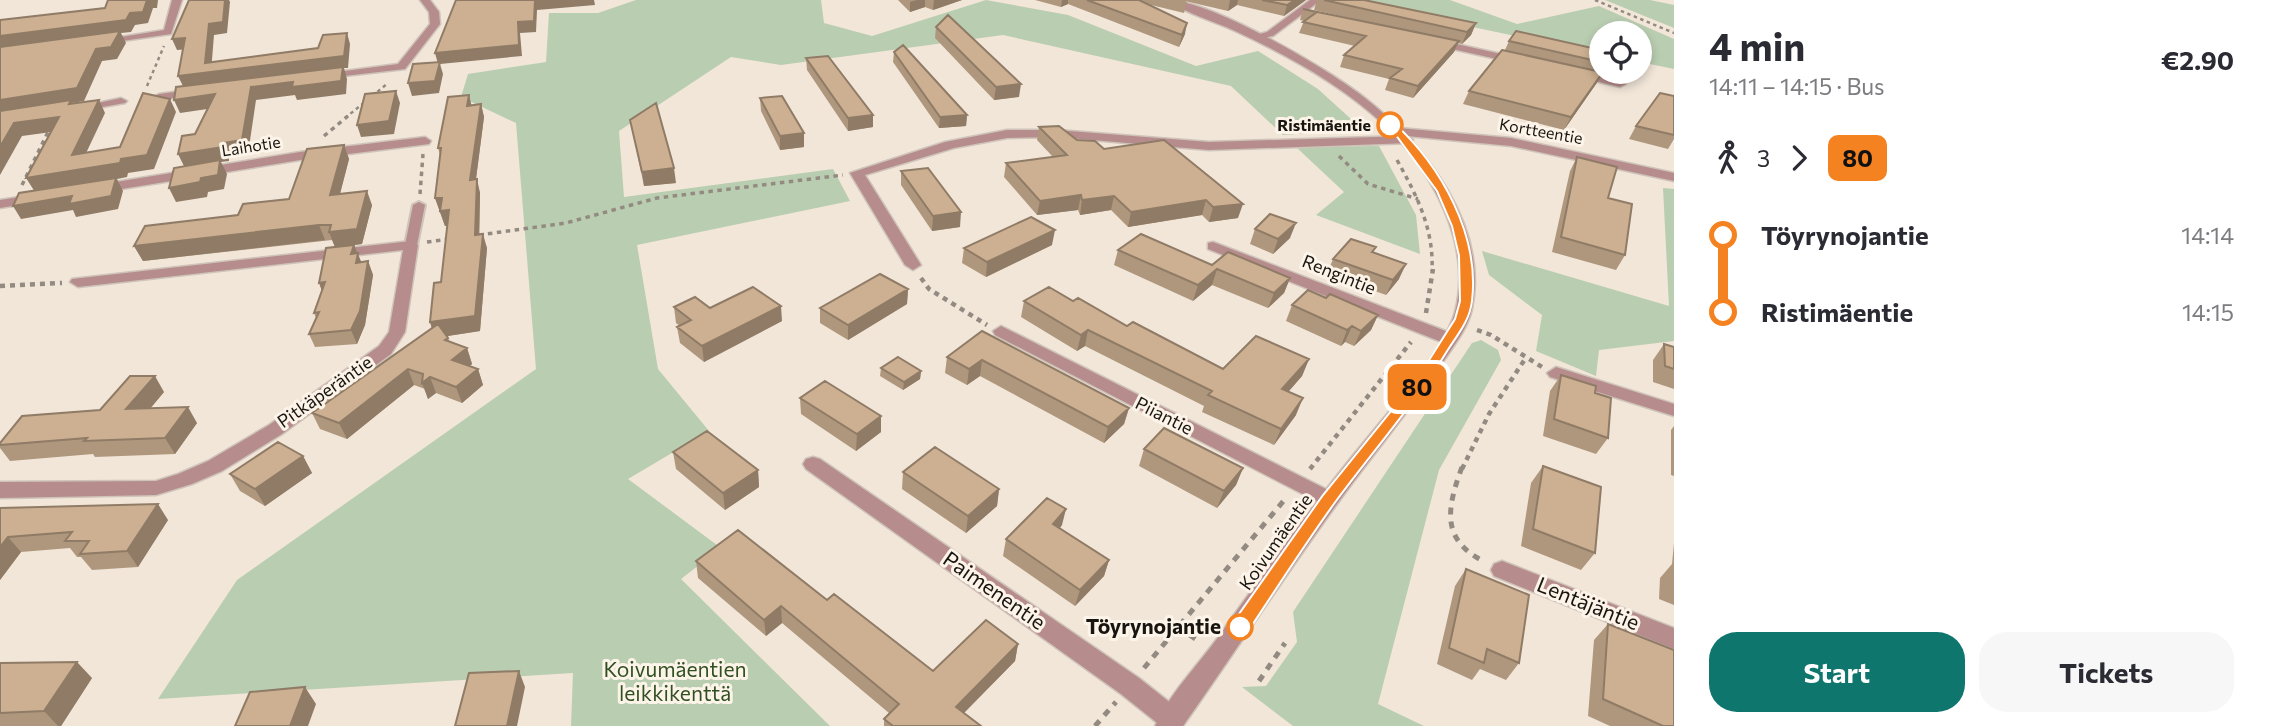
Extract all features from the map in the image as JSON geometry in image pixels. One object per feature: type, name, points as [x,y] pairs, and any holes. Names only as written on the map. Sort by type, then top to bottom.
[{"type":"street","points":[[91,42],[168,32],[177,0]]},
{"type":"street","points":[[307,79],[401,68],[435,24],[434,12],[425,0]]},
{"type":"street","name":"Koivumäentie","points":[[1170,723],[1329,499],[1422,382],[1460,324],[1466,301],[1465,256],[1458,226],[1443,191],[1397,137],[1322,73],[1259,37],[1173,0]]},
{"type":"street","points":[[1259,37],[1270,34],[1316,0]]},
{"type":"street","points":[[1301,12],[1314,15]]},
{"type":"street","points":[[1420,39],[1527,63]]},
{"type":"street","points":[[1567,72],[1589,77]]},
{"type":"street","points":[[159,97],[213,90]]},
{"type":"street","points":[[59,111],[121,101]]},
{"type":"street","points":[[913,265],[857,173],[903,162],[948,144],[1008,134],[1046,133],[1208,146],[1397,137]]},
{"type":"street","name":"Kortteentie","points":[[1397,137],[1511,142],[1674,177]]},
{"type":"street","name":"Laihotie","points":[[81,191],[300,156],[425,141]]},
{"type":"street","points":[[6,203],[54,195]]},
{"type":"street","points":[[78,282],[411,244]]},
{"type":"street","name":"Pitkäperäntie","points":[[0,490],[156,488],[181,482],[215,467],[385,350],[397,332],[411,244]]},
{"type":"street","name":"Rengintie","points":[[1213,246],[1450,339]]},
{"type":"street","name":"Piiantie","points":[[1001,331],[1297,485],[1329,499]]},
{"type":"street","points":[[1556,373],[1674,410]]},
{"type":"street","name":"Paimenentie","points":[[813,464],[1130,686],[1170,723]]},
{"type":"street","name":"Lentäjäntie","points":[[1502,570],[1674,639]]},
{"type":"lane","points":[[411,244],[419,205]]},
{"type":"path","points":[[1595,0],[1674,33]]},
{"type":"path","points":[[146,87],[168,32]]},
{"type":"path","points":[[300,156],[391,80],[401,68]]},
{"type":"path","points":[[6,203],[59,111]]},
{"type":"path","points":[[1095,726],[1297,485],[1422,329],[1435,264],[1433,240],[1397,137]]},
{"type":"path","points":[[419,205],[425,141]]},
{"type":"path","points":[[1327,141],[1368,184],[1419,199]]},
{"type":"path","points":[[476,235],[566,223],[657,198],[857,173]]},
{"type":"path","points":[[411,244],[450,239]]},
{"type":"path","points":[[913,265],[929,289],[970,318],[1001,331]]},
{"type":"path","points":[[0,286],[78,282]]},
{"type":"path","points":[[1491,335],[1525,359],[1556,373]]},
{"type":"path","points":[[1502,570],[1475,557],[1460,544],[1450,523],[1456,485],[1467,460],[1495,400],[1525,359]]},
{"type":"path","points":[[1259,681],[1285,642]]},
{"type":"green space","name":"Koivumäentien leikkikenttä","points":[[636,0],[821,0],[824,23],[872,36],[986,0],[1068,15],[1196,66],[1258,51],[1318,89],[1362,129],[1283,135],[1231,86],[1003,35],[781,65],[731,57],[619,131],[624,197],[833,169],[850,201],[637,245],[658,369],[709,431],[628,479],[721,548],[681,579],[830,726],[571,726],[573,673],[158,699],[237,580],[536,369],[516,123],[461,97],[468,74],[546,62],[549,13],[598,13]]},
{"type":"green space","points":[[1344,0],[1450,0],[1517,24],[1599,6],[1633,21],[1589,21],[1589,51]]},
{"type":"green space","points":[[1605,0],[1650,0],[1674,5],[1674,28]]},
{"type":"green space","points":[[1652,29],[1674,39],[1674,69],[1652,64]]},
{"type":"green space","points":[[1379,146],[1416,215],[1420,254],[1316,215],[1344,192],[1296,147]]},
{"type":"green space","points":[[1663,188],[1674,189],[1674,341],[1599,350],[1596,376],[1536,351],[1542,315],[1489,275],[1482,251],[1669,306]]},
{"type":"green space","points":[[1481,340],[1498,350],[1501,360],[1439,470],[1378,704],[1424,726],[1293,726],[1242,687],[1266,686],[1297,642],[1293,612],[1472,343]]},
{"type":"building","points":[[108,0],[147,0],[143,12],[130,13],[126,20],[0,36],[0,20],[105,8]]},
{"type":"building","points":[[189,0],[225,0],[223,22],[209,24],[205,63],[318,48],[323,35],[347,33],[344,56],[178,76],[185,38],[172,39]]},
{"type":"building","points":[[456,0],[535,0],[534,21],[518,22],[519,45],[435,53]]},
{"type":"building","points":[[1087,0],[1139,0],[1187,23],[1182,35]]},
{"type":"building","points":[[1262,0],[1295,0],[1287,5]]},
{"type":"building","points":[[1324,0],[1364,0],[1476,23],[1467,32]]},
{"type":"building","points":[[1303,9],[1459,41],[1418,86],[1390,78],[1402,69],[1344,55],[1366,36],[1303,22],[1317,12]]},
{"type":"building","points":[[948,15],[1021,84],[996,87],[936,27]]},
{"type":"building","points":[[120,31],[111,47],[96,49],[77,88],[0,100],[0,47]]},
{"type":"building","points":[[1516,31],[1589,47],[1589,59],[1509,41]]},
{"type":"building","points":[[903,45],[967,115],[940,117],[894,52]]},
{"type":"building","points":[[1502,50],[1589,69],[1589,84],[1594,84],[1571,117],[1469,91]]},
{"type":"building","points":[[828,56],[873,115],[848,118],[806,58]]},
{"type":"building","points":[[440,62],[435,81],[408,83],[413,64]]},
{"type":"building","points":[[343,67],[341,81],[292,87],[293,82],[251,87],[242,140],[223,143],[223,147],[178,154],[182,136],[195,134],[215,94],[174,100],[176,87]]},
{"type":"building","points":[[396,91],[389,121],[357,125],[365,94]]},
{"type":"building","points":[[143,93],[170,99],[147,155],[121,159],[120,163],[26,178],[59,117],[14,123],[0,147],[0,111],[71,100],[69,104],[99,100],[72,155],[120,147]]},
{"type":"building","points":[[1660,93],[1674,96],[1674,135],[1636,126]]},
{"type":"building","points":[[469,95],[467,106],[481,104],[470,180],[477,179],[475,235],[483,234],[475,316],[430,322],[434,283],[441,282],[449,210],[440,211],[442,198],[435,198],[441,148],[438,148],[448,97]]},
{"type":"building","points":[[782,96],[804,133],[780,136],[760,98]]},
{"type":"building","points":[[656,103],[674,168],[642,172],[630,120]]},
{"type":"building","points":[[1059,126],[1077,140],[1095,141],[1104,149],[1164,140],[1243,204],[1213,207],[1206,200],[1131,212],[1114,196],[1082,200],[1081,195],[1040,201],[1006,163],[1067,155],[1039,127]]},
{"type":"building","points":[[344,145],[330,195],[367,191],[357,229],[329,232],[331,225],[319,225],[134,246],[145,226],[238,215],[243,204],[289,199],[307,149]]},
{"type":"building","points":[[1577,157],[1617,167],[1608,198],[1632,204],[1625,255],[1561,237]]},
{"type":"building","points":[[220,160],[218,175],[201,178],[200,182],[169,188],[174,168]]},
{"type":"building","points":[[928,168],[961,212],[933,216],[901,171]]},
{"type":"building","points":[[116,178],[111,196],[69,204],[72,196],[13,206],[19,193]]},
{"type":"building","points":[[1270,214],[1296,223],[1278,239],[1255,229]]},
{"type":"building","points":[[1031,217],[1055,230],[987,262],[964,248]]},
{"type":"building","points":[[1141,234],[1212,265],[1228,252],[1290,278],[1274,293],[1217,269],[1198,285],[1118,250]]},
{"type":"building","points":[[1351,239],[1376,247],[1372,252],[1406,264],[1393,280],[1333,259]]},
{"type":"building","points":[[354,245],[351,254],[358,253],[356,263],[368,261],[360,311],[351,330],[309,334],[319,312],[314,313],[325,282],[319,283],[326,248]]},
{"type":"building","points":[[880,274],[908,289],[848,325],[820,308]]},
{"type":"building","points":[[753,287],[781,306],[702,346],[677,327],[691,320],[674,307],[695,297],[710,308]]},
{"type":"building","points":[[1049,287],[1073,301],[1078,298],[1127,326],[1133,322],[1223,369],[1256,336],[1309,359],[1282,389],[1303,398],[1281,429],[1208,395],[1212,391],[1088,330],[1081,335],[1024,301]]},
{"type":"building","points":[[1308,290],[1326,298],[1330,294],[1378,315],[1361,331],[1352,326],[1347,330],[1292,305]]},
{"type":"building","points":[[438,324],[448,338],[445,340],[467,348],[452,360],[478,369],[456,387],[430,377],[422,383],[423,374],[408,369],[339,423],[312,413]]},
{"type":"building","points":[[982,331],[1129,408],[1108,427],[982,360],[969,369],[947,357]]},
{"type":"building","points":[[1664,344],[1674,347],[1674,369],[1665,366]]},
{"type":"building","points":[[898,357],[921,371],[904,382],[881,368]]},
{"type":"building","points":[[1561,375],[1596,386],[1595,393],[1611,398],[1608,438],[1554,419]]},
{"type":"building","points":[[130,376],[155,376],[126,409],[188,407],[165,438],[84,441],[87,438],[0,445],[22,416],[100,410]]},
{"type":"building","points":[[825,381],[881,416],[857,434],[800,398]]},
{"type":"building","points":[[1164,428],[1243,468],[1224,491],[1144,449]]},
{"type":"building","points":[[707,431],[758,470],[723,493],[673,452]]},
{"type":"building","points":[[278,442],[303,456],[255,489],[230,474]]},
{"type":"building","points":[[935,447],[999,489],[968,516],[903,472]]},
{"type":"building","points":[[1543,466],[1601,487],[1595,553],[1533,529]]},
{"type":"building","points":[[1047,498],[1066,509],[1053,524],[1109,560],[1080,590],[1006,539]]},
{"type":"building","points":[[158,504],[127,551],[80,554],[89,541],[65,541],[72,532],[8,537],[0,547],[0,508]]},
{"type":"building","points":[[738,530],[827,600],[834,594],[933,671],[986,620],[1018,644],[956,707],[981,726],[893,726],[884,719],[899,704],[781,606],[764,620],[696,561]]},
{"type":"building","points":[[1466,569],[1529,595],[1519,663],[1487,649],[1484,663],[1449,648]]},
{"type":"building","points":[[1608,624],[1674,650],[1674,726],[1663,726],[1603,699]]},
{"type":"building","points":[[77,662],[44,711],[0,713],[0,663]]},
{"type":"building","points":[[519,671],[507,726],[455,726],[469,673]]},
{"type":"building","points":[[305,687],[290,726],[235,726],[250,692]]},
{"type":"bus line","name":"80","points":[[1240,627],[1329,499],[1422,382],[1460,324],[1466,301],[1465,256],[1458,226],[1443,191],[1407,140],[1390,125]]},
{"type":"place","name":"Ristimäentie","points":[[1390,125]]},
{"type":"place","name":"Töyrynojantie","points":[[1240,627]]}]
